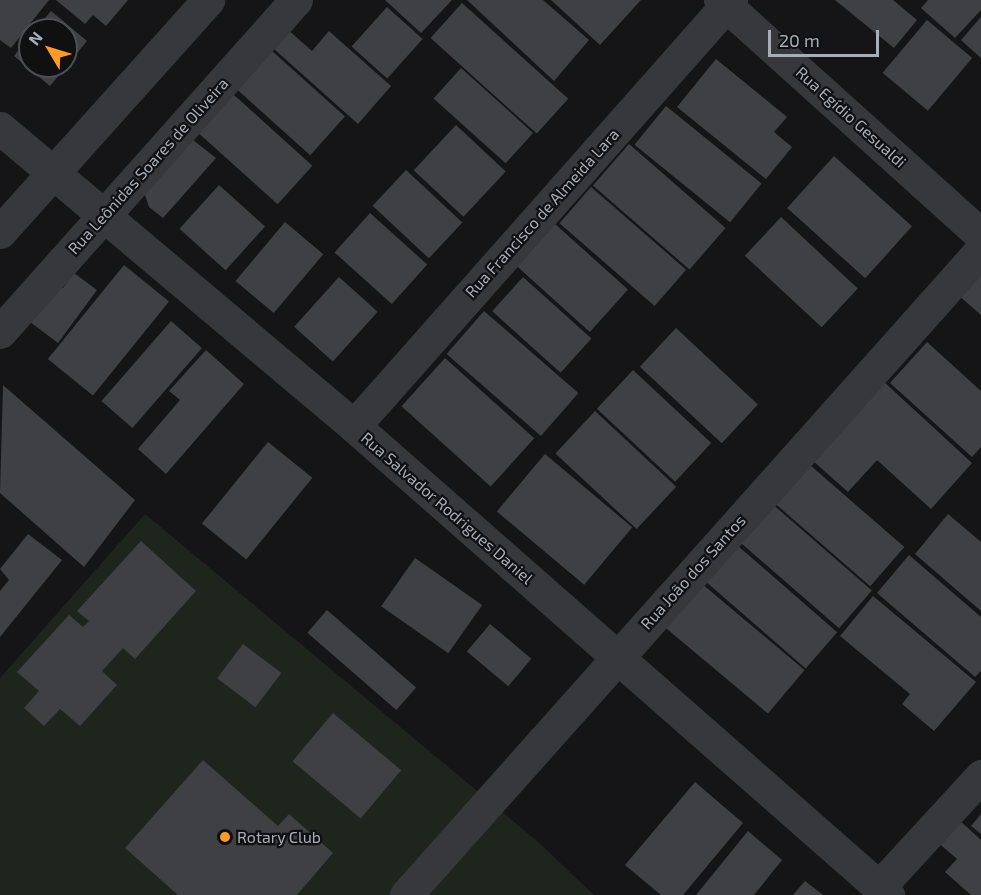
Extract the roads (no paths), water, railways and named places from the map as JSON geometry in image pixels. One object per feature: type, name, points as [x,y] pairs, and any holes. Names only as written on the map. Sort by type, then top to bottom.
[{"type":"street","points":[[0,232],[208,0]]},
{"type":"street","name":"Rua Leônidas Soares de Oliveira","points":[[0,332],[296,0]]},
{"type":"street","name":"Rua Egídio Gesualdi","points":[[726,2],[981,235]]},
{"type":"street","name":"Rua Francisco de Almeida Lara","points":[[354,426],[726,2]]},
{"type":"street","name":"Rua Salvador Rodrigues Daniel","points":[[0,128],[354,426],[883,891]]},
{"type":"street","name":"Rua João dos Santos","points":[[406,895],[981,250]]},
{"type":"street","points":[[883,891],[981,776]]},
{"type":"place","name":"Rotary Club","points":[[225,837]]}]
